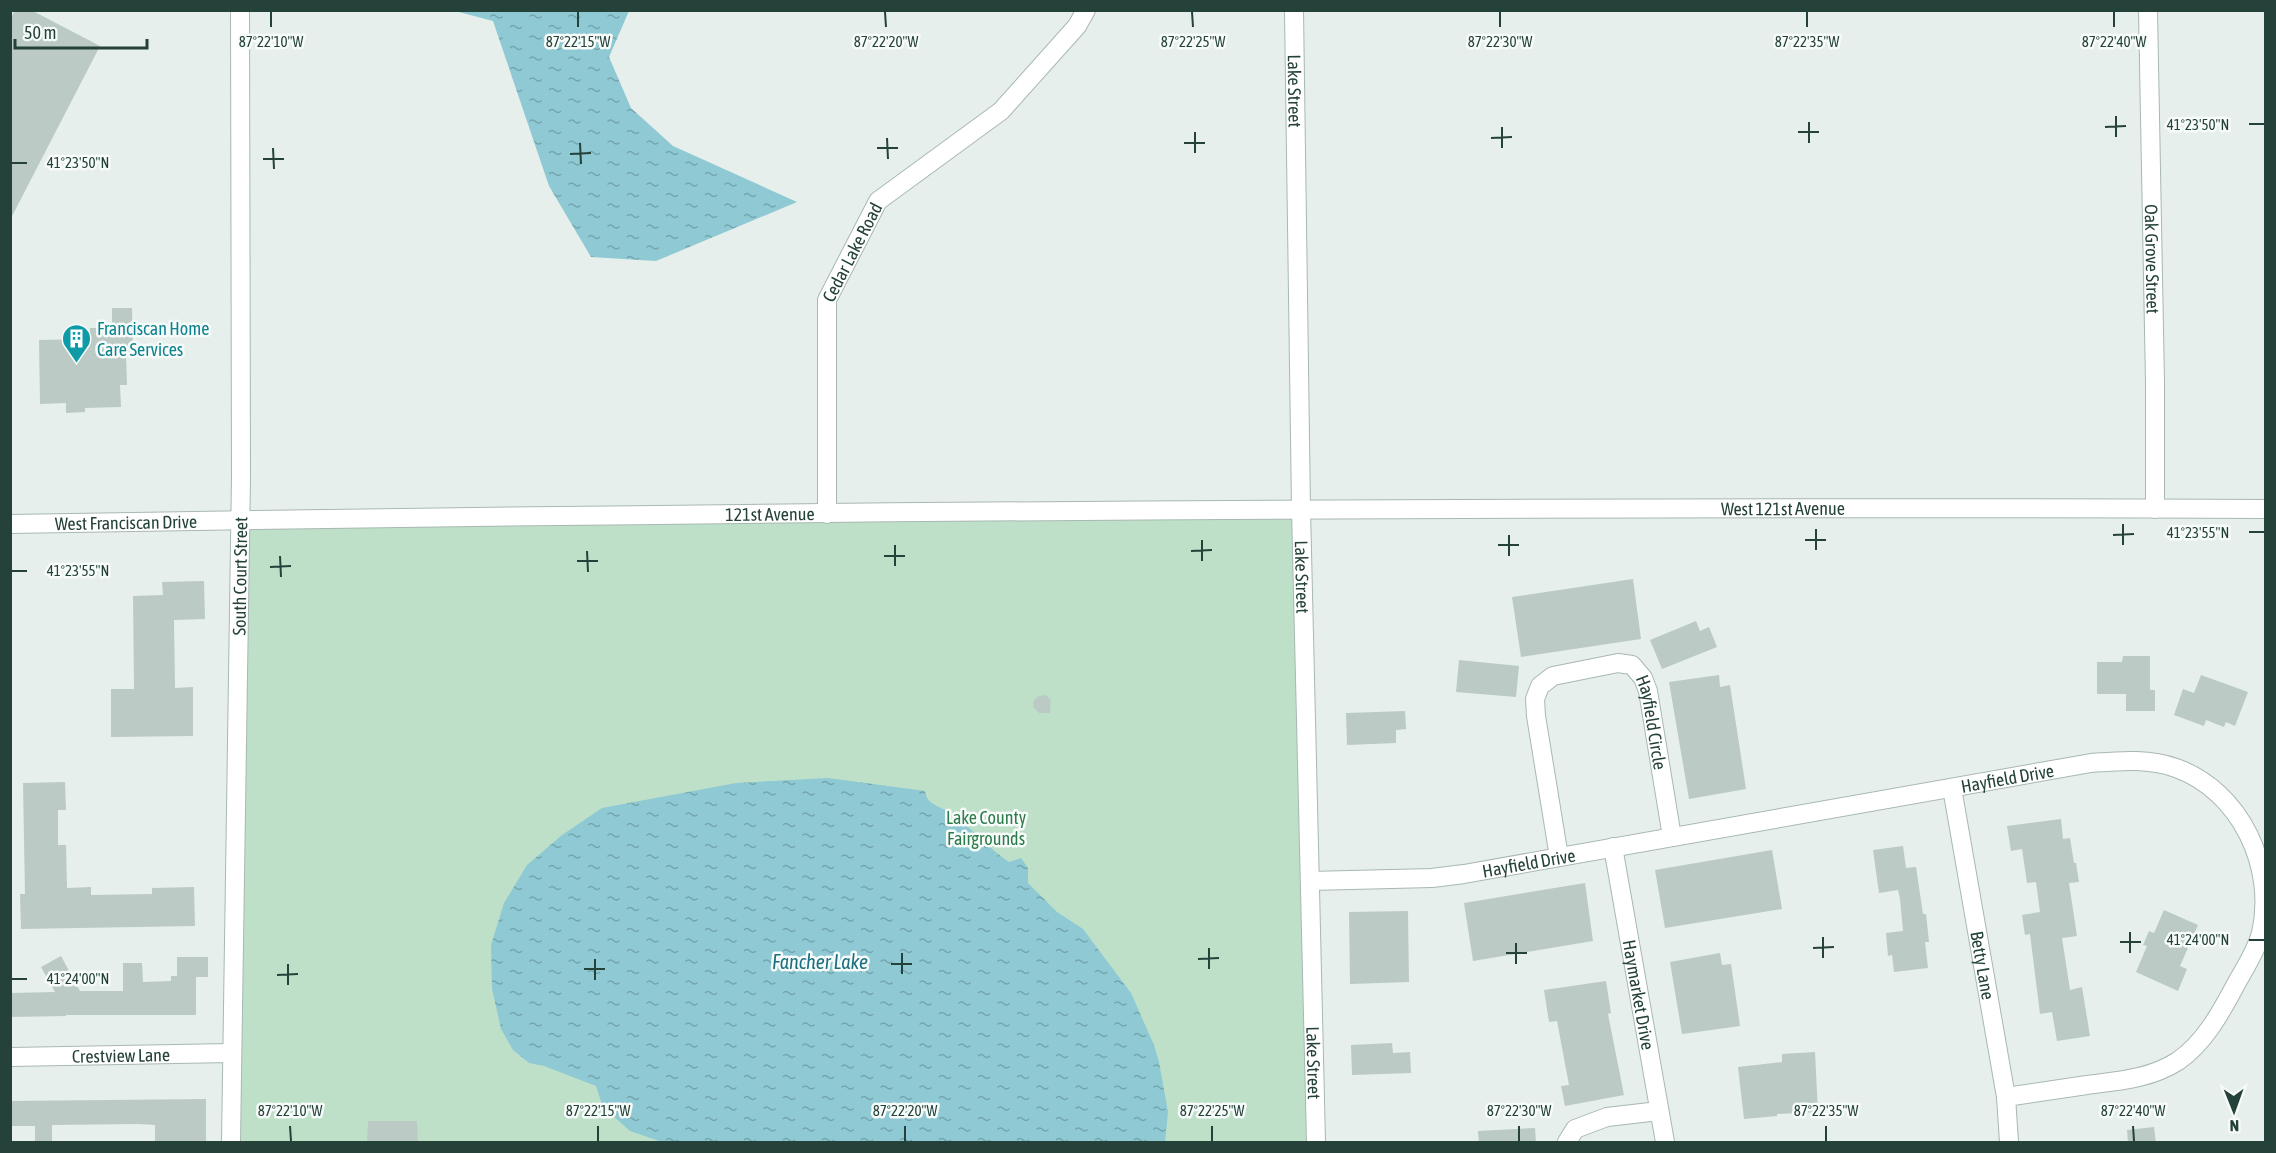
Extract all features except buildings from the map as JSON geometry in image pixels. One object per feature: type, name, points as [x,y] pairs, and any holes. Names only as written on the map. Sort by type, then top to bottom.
[{"type":"street","name":"South Court Street","points":[[231,1143],[240,520],[242,108],[240,10]]},
{"type":"street","name":"Cedar Lake Road","points":[[827,514],[826,300],[878,201],[1001,111],[1077,26],[1086,10]]},
{"type":"street","name":"Lake Street","points":[[1294,10],[1301,509],[1316,1143]]},
{"type":"street","name":"Oak Grove Street","points":[[2148,10],[2155,509]]},
{"type":"street","name":"West 121st Avenue","points":[[1301,509],[1821,507],[2265,509]]},
{"type":"street","name":"121st Avenue","points":[[240,520],[1301,509]]},
{"type":"street","name":"West Franciscan Drive","points":[[10,524],[240,520]]},
{"type":"street","name":"Hayfield Circle","points":[[1559,856],[1535,699],[1540,686],[1553,676],[1618,663],[1632,666],[1643,678],[1648,691],[1672,837]]},
{"type":"street","name":"Hayfield Drive","points":[[1310,881],[1432,878],[2091,763],[2136,759],[2176,768],[2210,786],[2232,808],[2256,847],[2265,874],[2264,917],[2261,934],[2223,1010],[2203,1038],[2178,1060],[2157,1071],[2133,1079],[2006,1097]]},
{"type":"street","name":"Betty Lane","points":[[1952,788],[2006,1097],[2009,1143]]},
{"type":"street","name":"Haymarket Drive","points":[[1613,847],[1665,1143]]},
{"type":"street","name":"Crestview Lane","points":[[10,1057],[231,1053]]},
{"type":"street","points":[[1567,1143],[1575,1129],[1607,1117],[1659,1111]]},
{"type":"green space","name":"Lake County Fairgrounds","points":[[1301,509],[1315,1142],[231,1142],[237,514]]},
{"type":"water","points":[[455,11],[629,11],[609,57],[631,108],[673,146],[797,202],[656,261],[591,257],[549,186],[493,21]]},
{"type":"water","name":"Fancher Lake","points":[[828,778],[925,791],[930,802],[950,813],[1009,862],[1021,858],[1028,868],[1028,883],[1057,912],[1083,929],[1131,993],[1159,1062],[1168,1112],[1165,1142],[662,1142],[630,1131],[603,1107],[596,1086],[544,1066],[529,1063],[513,1050],[501,1029],[492,989],[491,945],[504,903],[527,865],[562,835],[602,808],[736,783]]},
{"type":"place","name":"Franciscan Home Care Services","points":[[76,364]]}]
